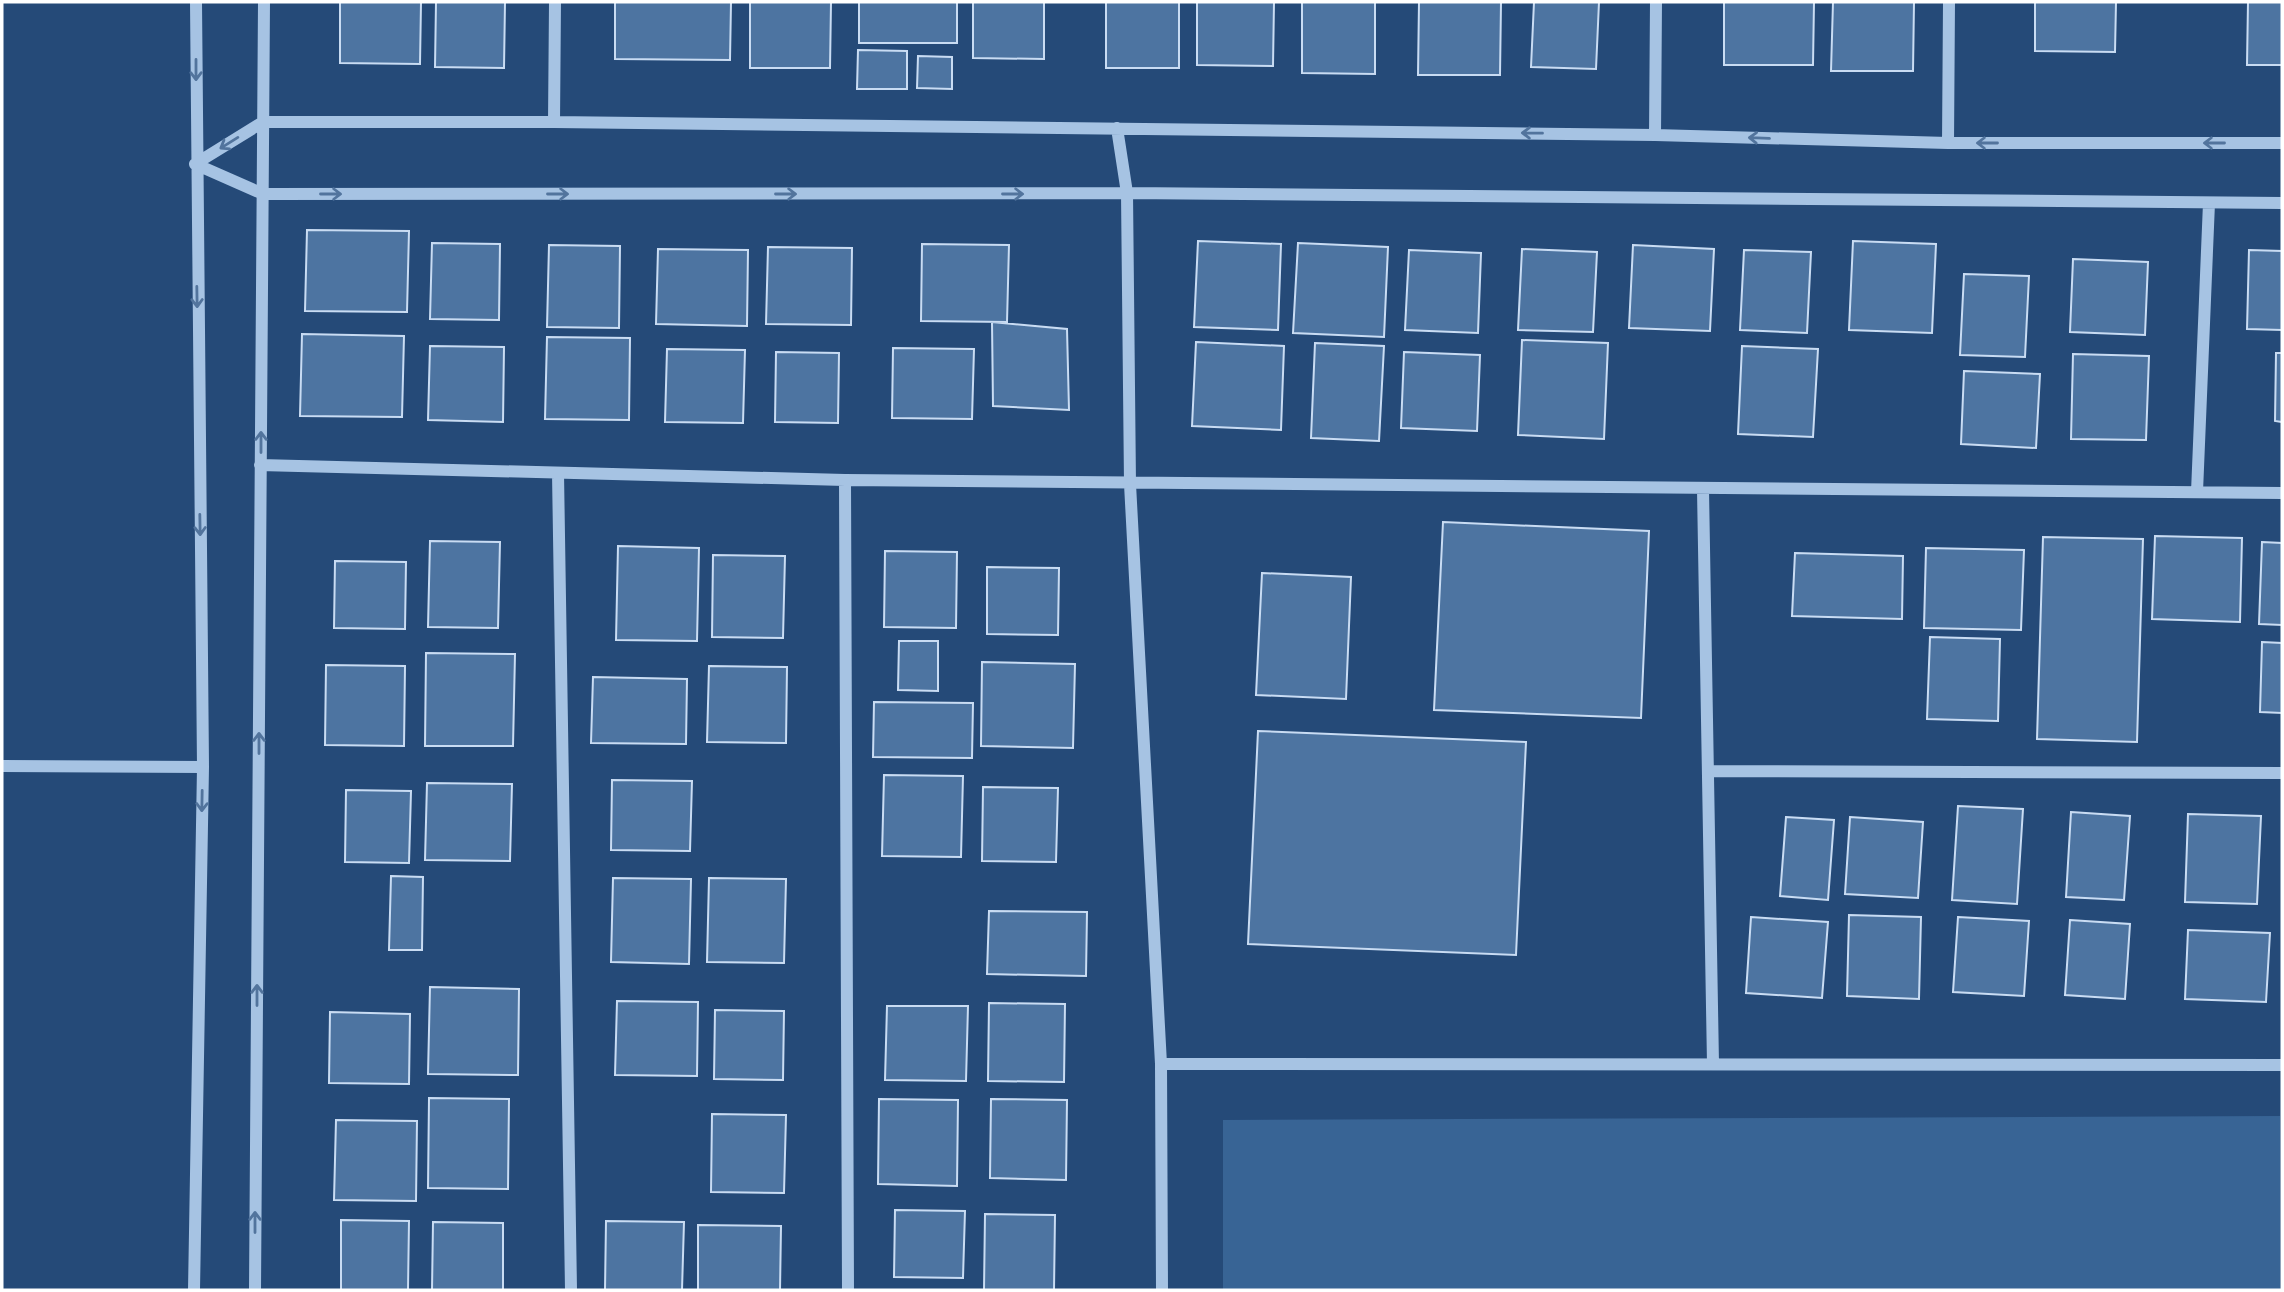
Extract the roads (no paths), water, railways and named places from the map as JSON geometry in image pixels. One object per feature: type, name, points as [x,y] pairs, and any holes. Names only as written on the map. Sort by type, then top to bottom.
[{"type":"street","points":[[194,1290],[203,767],[195,164],[196,2]]},
{"type":"street","points":[[255,1290],[264,2]]},
{"type":"street","points":[[554,122],[555,2]]},
{"type":"street","points":[[1655,135],[1656,2]]},
{"type":"street","points":[[1948,143],[1949,2]]},
{"type":"street","points":[[195,164],[263,122],[1117,128],[1655,135],[1948,143],[2282,143]]},
{"type":"street","points":[[1117,128],[1127,193],[1130,484],[1161,1064],[1162,1290]]},
{"type":"street","points":[[195,164],[263,194],[1127,193],[2282,203]]},
{"type":"street","points":[[2197,492],[2209,204]]},
{"type":"street","points":[[260,466],[1130,484],[2282,492]]},
{"type":"street","points":[[558,473],[571,1290]]},
{"type":"street","points":[[845,480],[848,1290]]},
{"type":"street","points":[[1703,490],[1713,1064]]},
{"type":"street","points":[[2,766],[203,767]]},
{"type":"street","points":[[1708,771],[2282,773]]},
{"type":"street","points":[[1161,1064],[2282,1065]]}]
